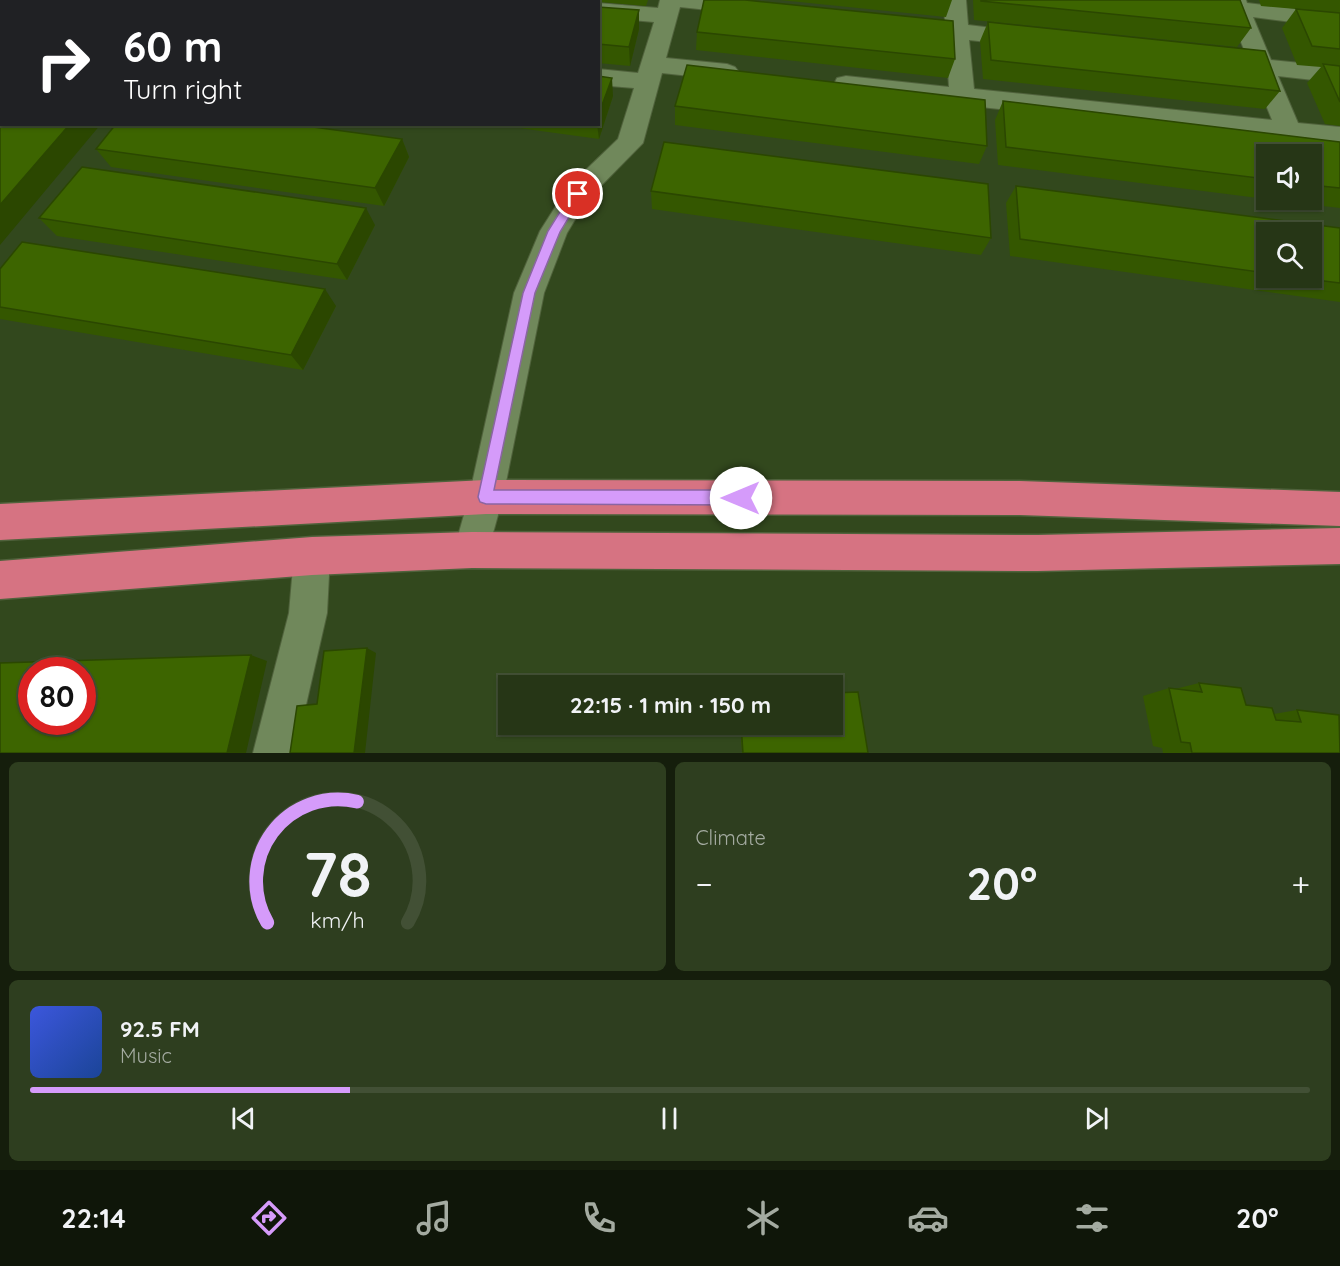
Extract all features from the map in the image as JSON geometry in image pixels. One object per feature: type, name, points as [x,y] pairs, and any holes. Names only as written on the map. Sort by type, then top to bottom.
[{"type":"highway","points":[[0,522],[486,497],[1020,498],[1340,509]]},
{"type":"highway","points":[[0,580],[312,556],[472,550],[1038,553],[1340,546]]},
{"type":"street","points":[[955,0],[962,97]]},
{"type":"street","points":[[1235,2],[1340,21]]},
{"type":"street","points":[[1235,2],[1289,131]]},
{"type":"street","points":[[472,550],[486,497],[529,293],[554,231],[578,194],[630,143],[673,5]]},
{"type":"street","points":[[600,10],[673,5],[773,10]]},
{"type":"street","points":[[888,24],[1051,42]]},
{"type":"street","points":[[1204,60],[1340,75]]},
{"type":"street","points":[[600,77],[650,73],[748,74]]},
{"type":"street","points":[[819,82],[1340,136]]},
{"type":"street","points":[[274,753],[308,613],[312,556]]},
{"type":"building","points":[[704,0],[745,0],[953,21],[955,59],[697,32]]},
{"type":"building","points":[[1240,0],[1251,28],[981,1]]},
{"type":"building","points":[[600,7],[639,10],[629,47],[600,44]]},
{"type":"building","points":[[1296,9],[1340,13],[1340,49],[1312,46]]},
{"type":"building","points":[[988,22],[1265,51],[1280,91],[991,60]]},
{"type":"building","points":[[1323,64],[1340,66],[1340,102]]},
{"type":"building","points":[[687,65],[985,100],[987,146],[675,106]]},
{"type":"building","points":[[600,76],[612,78],[600,111]]},
{"type":"building","points":[[1003,101],[1340,142],[1340,188],[1322,186],[1322,144],[1256,144],[1256,178],[1006,147]]},
{"type":"building","points":[[0,126],[68,126],[0,205]]},
{"type":"building","points":[[114,126],[306,126],[402,139],[375,188],[96,149]]},
{"type":"building","points":[[664,142],[988,184],[991,238],[651,191]]},
{"type":"building","points":[[82,167],[366,208],[337,264],[39,218]]},
{"type":"building","points":[[1016,186],[1294,222],[1256,222],[1256,272],[1020,239]]},
{"type":"building","points":[[1322,226],[1340,228],[1340,283],[1322,281]]},
{"type":"building","points":[[22,242],[325,289],[291,355],[0,307],[0,269]]},
{"type":"building","points":[[367,648],[354,753],[290,753],[297,706],[317,704],[324,651]]},
{"type":"building","points":[[251,655],[227,753],[0,753],[0,663],[18,662],[18,735],[96,735],[96,660]]},
{"type":"building","points":[[1199,683],[1241,688],[1246,705],[1272,708],[1276,720],[1301,722],[1297,710],[1339,715],[1340,753],[1192,753],[1190,743],[1181,742],[1169,688],[1202,692]]},
{"type":"building","points":[[858,692],[868,753],[743,753],[742,735],[843,735],[843,693]]},
{"type":"route","points":[[578,194],[554,231],[529,293],[486,497],[741,498]]}]
